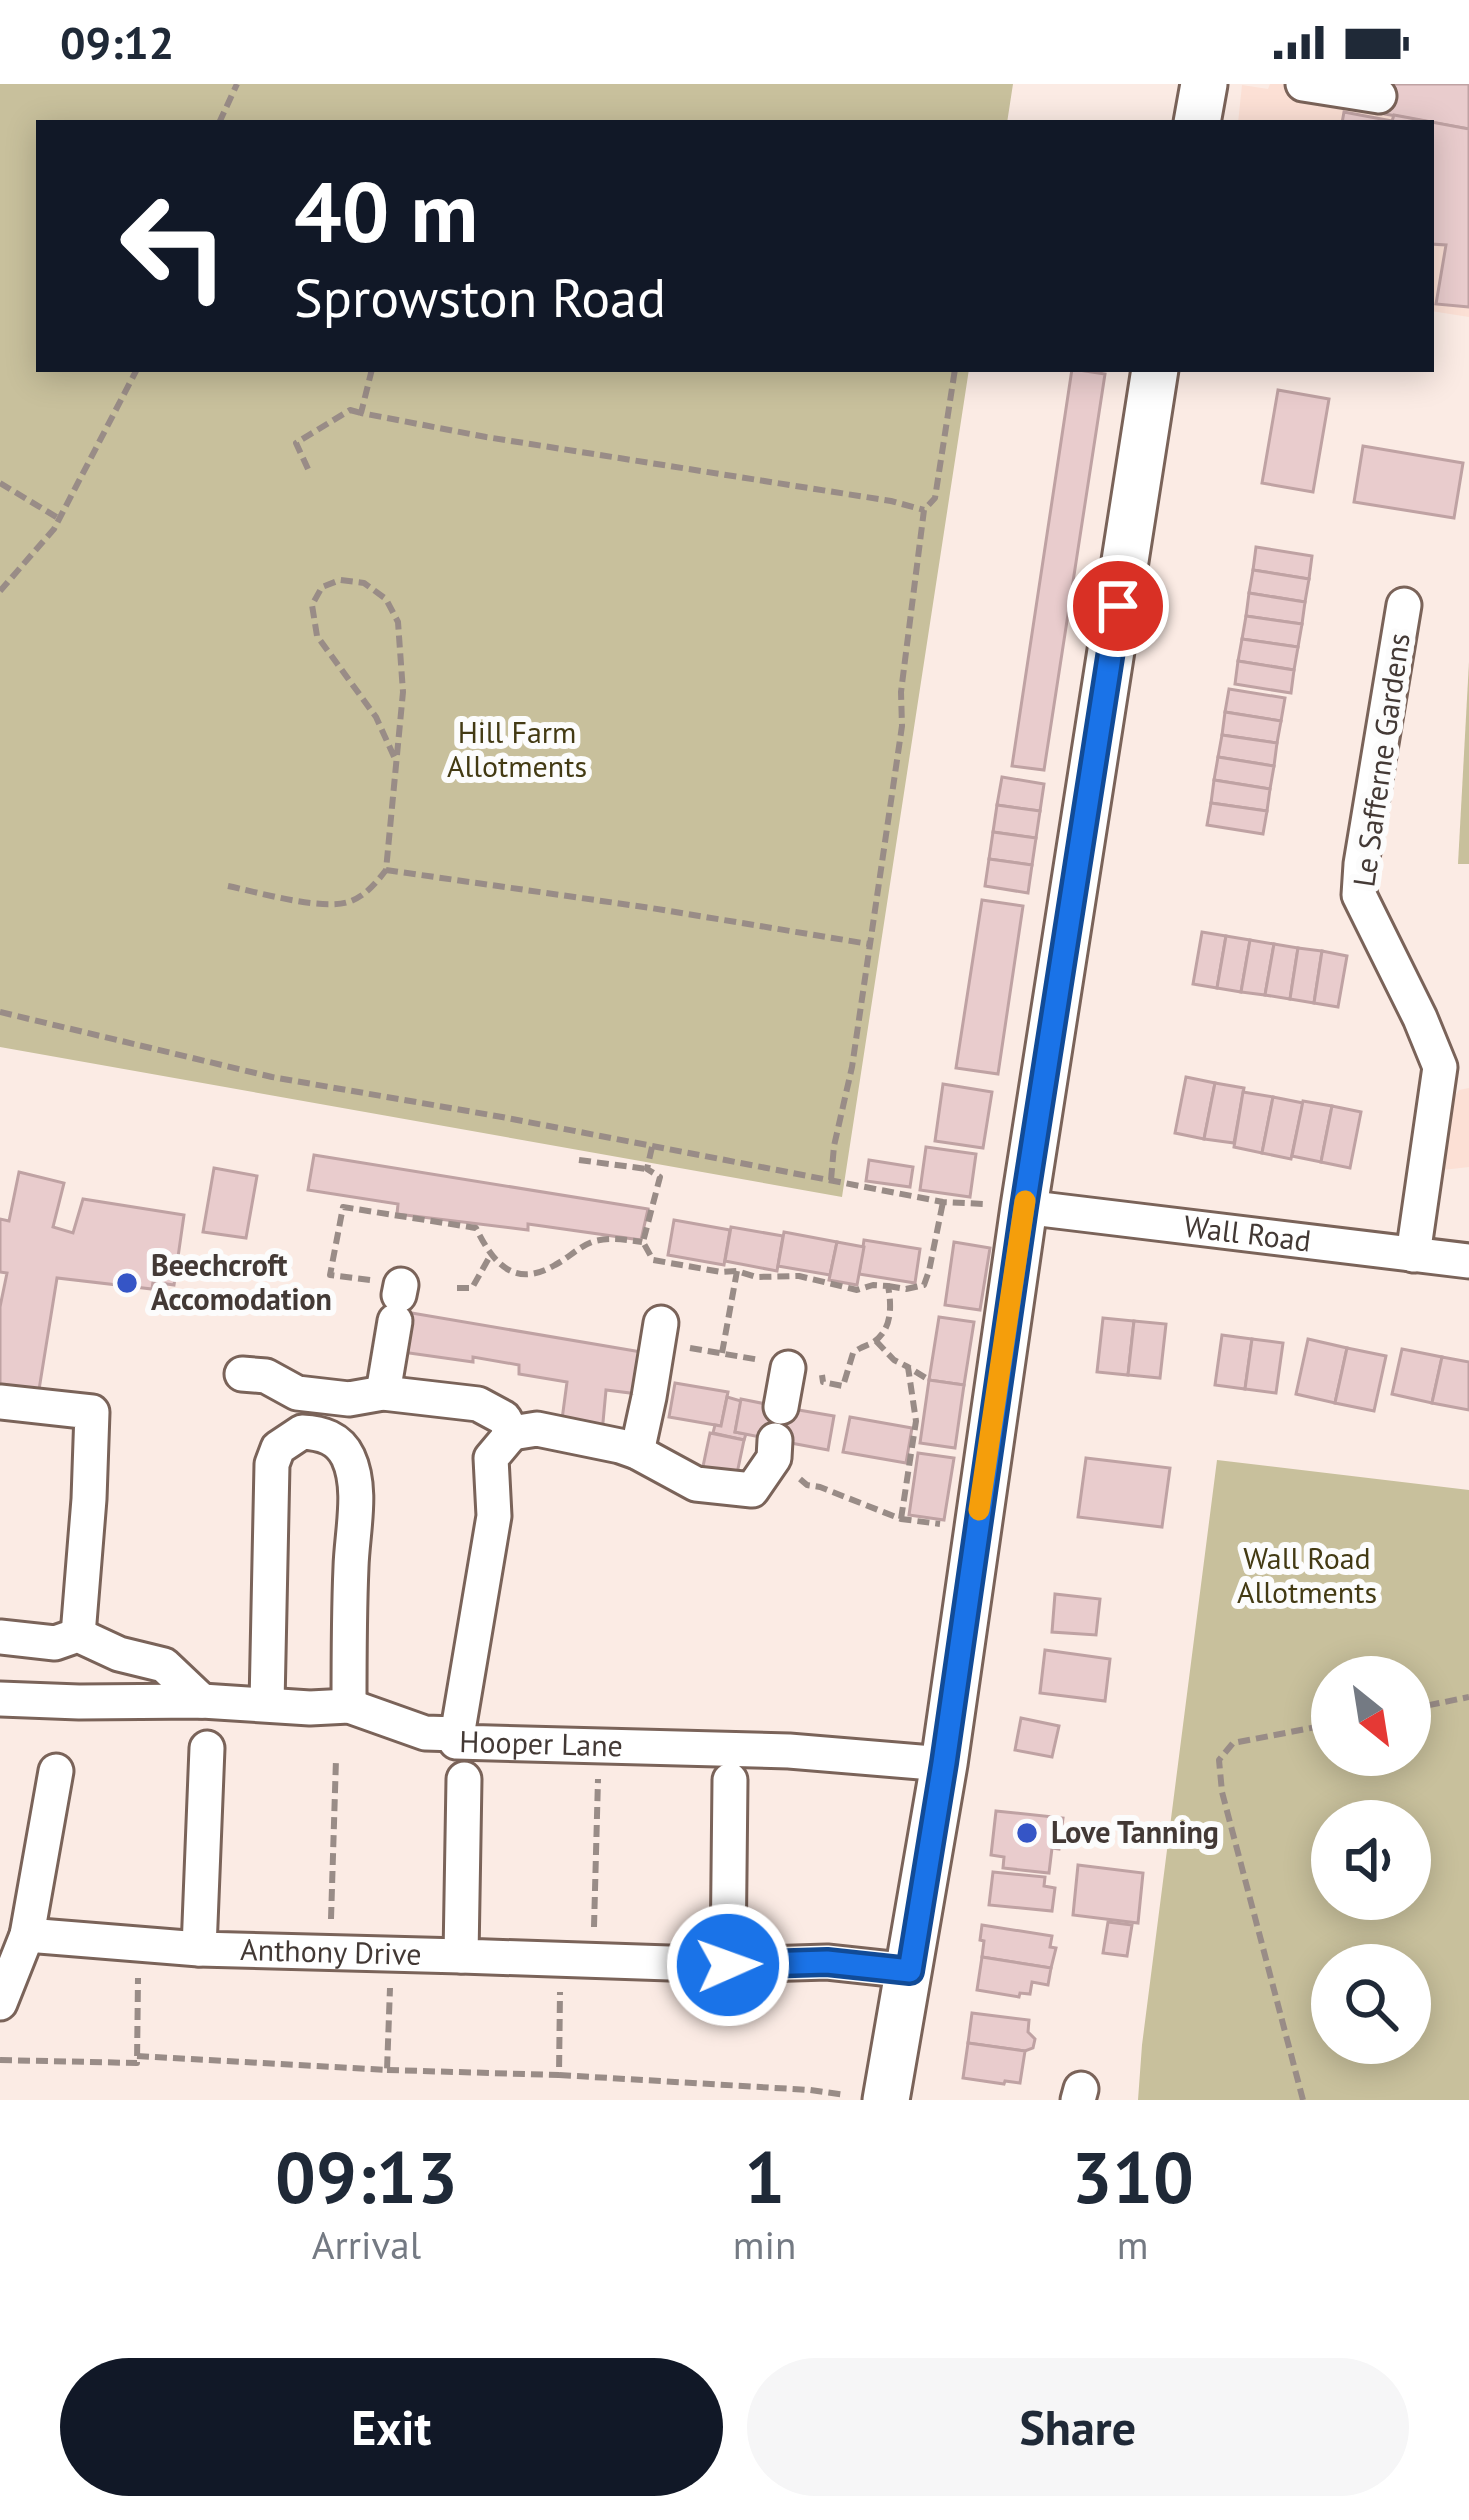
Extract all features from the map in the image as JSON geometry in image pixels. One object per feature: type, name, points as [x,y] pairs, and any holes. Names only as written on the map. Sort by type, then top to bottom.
[{"type":"main road","points":[[1198,120],[1204,84]]},
{"type":"main road","points":[[886,2100],[944,1763],[1024,1207],[1155,372]]},
{"type":"street","points":[[1303,84],[1379,96]]},
{"type":"street","name":"Le Safferne Gardens","points":[[1404,605],[1359,895],[1420,1018],[1455,1066],[1413,1256]]},
{"type":"street","name":"Wall Road","points":[[1024,1207],[1469,1261]]},
{"type":"street","points":[[383,1393],[392,1296]]},
{"type":"street","points":[[625,1458],[650,1397],[659,1333]]},
{"type":"street","points":[[242,1374],[266,1376],[297,1394],[349,1399],[383,1393],[478,1404],[504,1418],[512,1433],[537,1429],[696,1484],[752,1490],[774,1458],[778,1424],[775,1364]]},
{"type":"street","points":[[0,1402],[92,1412],[78,1635]]},
{"type":"street","points":[[267,1704],[272,1464],[278,1448],[302,1432],[338,1442],[356,1478],[349,1706]]},
{"type":"street","name":"Hooper Lane","points":[[512,1433],[491,1458],[494,1516],[456,1742],[789,1751],[944,1763]]},
{"type":"street","points":[[0,1637],[55,1643],[78,1635],[118,1654],[164,1665],[202,1701]]},
{"type":"street","points":[[0,1699],[349,1706],[425,1732],[457,1734]]},
{"type":"street","name":"Anthony Drive","points":[[199,1948],[207,1748]]},
{"type":"street","points":[[0,2003],[27,1935],[56,1771]]},
{"type":"street","name":"Anthony Drive","points":[[460,1957],[464,1779]]},
{"type":"street","points":[[728,1965],[730,1780]]},
{"type":"street","name":"Anthony Drive","points":[[27,1935],[199,1948],[728,1965],[827,1962],[910,1971]]},
{"type":"path","points":[[220,120],[237,84]]},
{"type":"path","points":[[0,592],[54,530],[135,372]]},
{"type":"path","points":[[361,413],[371,372]]},
{"type":"path","points":[[831,1180],[902,726],[901,692],[923,511],[935,498],[955,372]]},
{"type":"path","points":[[308,469],[296,443],[350,410],[891,501],[923,511]]},
{"type":"path","points":[[0,483],[60,519]]},
{"type":"path","points":[[228,886],[326,905],[348,903],[369,891],[386,870],[403,692],[398,622],[386,599],[364,583],[340,580],[322,587],[312,605],[317,636],[376,717],[396,761]]},
{"type":"path","points":[[386,870],[870,944]]},
{"type":"path","points":[[0,1012],[272,1077],[943,1202],[1024,1207]]},
{"type":"path","points":[[647,1169],[652,1147]]},
{"type":"path","points":[[580,1160],[647,1169],[660,1177],[643,1242],[653,1260],[756,1277],[799,1276],[857,1290],[872,1285],[924,1285],[943,1202]]},
{"type":"path","points":[[392,1296],[330,1275],[343,1207],[476,1228],[490,1256],[520,1274],[556,1265],[591,1242],[610,1238],[643,1242]]},
{"type":"path","points":[[457,1288],[472,1288],[490,1256]]},
{"type":"path","points":[[722,1353],[737,1271]]},
{"type":"path","points":[[822,1374],[823,1382],[843,1386],[853,1353],[876,1341],[888,1324],[892,1305],[887,1286]]},
{"type":"path","points":[[659,1333],[775,1364]]},
{"type":"path","points":[[876,1341],[894,1360],[929,1380]]},
{"type":"path","points":[[901,1519],[916,1421],[908,1366]]},
{"type":"path","points":[[820,1487],[901,1519],[976,1528]]},
{"type":"path","points":[[1431,1704],[1469,1697]]},
{"type":"path","points":[[1303,2100],[1222,1792],[1219,1760],[1232,1743],[1311,1728]]},
{"type":"path","points":[[559,2074],[577,1960],[598,1747]]},
{"type":"path","points":[[330,1953],[336,1760]]},
{"type":"path","points":[[0,2060],[137,2063],[138,1944]]},
{"type":"path","points":[[387,2070],[391,1955]]},
{"type":"path","points":[[137,2056],[810,2090]]},
{"type":"shaded area","points":[[1270,84],[1469,84],[1469,317],[1434,311],[1434,120],[1238,120],[1242,85],[1268,89]]},
{"type":"shaded area","points":[[1469,1088],[1469,1167],[1434,1171],[1446,1109],[1459,1090]]},
{"type":"green space","name":"Hill Farm Allotments","points":[[0,84],[1013,84],[1007,120],[36,120],[36,372],[969,372],[842,1197],[0,1047]]},
{"type":"green space","points":[[1469,662],[1469,864],[1458,864]]},
{"type":"green space","name":"Wall Road Allotments","points":[[1217,1460],[1469,1490],[1469,2100],[1138,2100]]},
{"type":"building","points":[[1390,84],[1469,84],[1469,129],[1385,114]]},
{"type":"building","points":[[1344,112],[1387,120],[1343,120]]},
{"type":"building","points":[[1434,122],[1469,129],[1469,307],[1436,304],[1446,245],[1434,244]]},
{"type":"building","points":[[1072,372],[1105,374],[1044,770],[1012,766]]},
{"type":"building","points":[[1278,390],[1329,399],[1313,492],[1262,483]]},
{"type":"building","points":[[1363,446],[1463,463],[1454,518],[1354,502]]},
{"type":"building","points":[[1256,547],[1312,556],[1309,579],[1253,570]]},
{"type":"building","points":[[1253,570],[1309,579],[1305,602],[1249,593]]},
{"type":"building","points":[[1249,593],[1305,602],[1302,624],[1246,616]]},
{"type":"building","points":[[1246,616],[1302,624],[1298,647],[1242,639]]},
{"type":"building","points":[[1242,639],[1298,647],[1294,670],[1238,661]]},
{"type":"building","points":[[1238,661],[1294,670],[1291,693],[1235,684]]},
{"type":"building","points":[[1229,689],[1285,698],[1281,721],[1225,712]]},
{"type":"building","points":[[1225,712],[1281,721],[1277,743],[1222,735]]},
{"type":"building","points":[[1222,735],[1277,743],[1274,766],[1218,757]]},
{"type":"building","points":[[1218,757],[1274,766],[1270,789],[1214,780]]},
{"type":"building","points":[[1002,777],[1044,784],[1040,811],[997,805]]},
{"type":"building","points":[[1214,780],[1270,789],[1267,811],[1211,803]]},
{"type":"building","points":[[1211,803],[1267,811],[1263,834],[1207,825]]},
{"type":"building","points":[[997,805],[1040,811],[1036,838],[993,832]]},
{"type":"building","points":[[993,832],[1036,838],[1032,865],[989,859]]},
{"type":"building","points":[[989,859],[1032,865],[1028,893],[985,886]]},
{"type":"building","points":[[982,900],[1023,906],[998,1074],[956,1068]]},
{"type":"building","points":[[1202,932],[1226,936],[1217,988],[1193,984]]},
{"type":"building","points":[[1226,936],[1250,940],[1241,992],[1217,988]]},
{"type":"building","points":[[1250,940],[1274,944],[1265,995],[1241,992]]},
{"type":"building","points":[[1274,944],[1298,948],[1290,999],[1265,995]]},
{"type":"building","points":[[1298,948],[1322,951],[1314,1003],[1290,999]]},
{"type":"building","points":[[1322,951],[1347,956],[1338,1007],[1314,1003]]},
{"type":"building","points":[[1186,1077],[1215,1083],[1204,1139],[1175,1133]]},
{"type":"building","points":[[1215,1083],[1244,1088],[1234,1143],[1204,1139]]},
{"type":"building","points":[[943,1084],[992,1092],[983,1148],[935,1141]]},
{"type":"building","points":[[1243,1092],[1273,1097],[1262,1153],[1234,1147]]},
{"type":"building","points":[[1273,1097],[1303,1103],[1291,1159],[1262,1153]]},
{"type":"building","points":[[1303,1101],[1332,1106],[1321,1162],[1292,1156]]},
{"type":"building","points":[[1332,1106],[1361,1112],[1350,1168],[1321,1162]]},
{"type":"building","points":[[926,1147],[976,1154],[970,1197],[920,1190]]},
{"type":"building","points":[[314,1155],[648,1209],[641,1240],[528,1224],[528,1230],[397,1214],[398,1204],[308,1190]]},
{"type":"building","points":[[869,1160],[913,1167],[910,1187],[866,1181]]},
{"type":"building","points":[[214,1168],[257,1176],[246,1238],[203,1232]]},
{"type":"building","name":"Beechcroft Accomodation","points":[[19,1172],[64,1183],[53,1227],[73,1233],[83,1199],[184,1215],[174,1285],[153,1282],[152,1289],[57,1278],[38,1396],[0,1393],[0,1307],[7,1273],[0,1272],[0,1219],[9,1221]]},
{"type":"building","points":[[674,1220],[730,1230],[724,1265],[668,1255]]},
{"type":"building","points":[[731,1227],[783,1236],[777,1271],[725,1261]]},
{"type":"building","points":[[784,1232],[837,1242],[830,1275],[778,1266]]},
{"type":"building","points":[[864,1240],[920,1249],[915,1283],[859,1274]]},
{"type":"building","points":[[837,1242],[864,1247],[857,1285],[829,1280]]},
{"type":"building","points":[[954,1242],[990,1248],[980,1310],[945,1305]]},
{"type":"building","points":[[400,1311],[653,1354],[646,1395],[606,1390],[602,1433],[561,1427],[567,1382],[519,1374],[519,1365],[395,1351]]},
{"type":"building","points":[[939,1317],[974,1322],[964,1385],[929,1380]]},
{"type":"building","points":[[1103,1318],[1134,1321],[1128,1375],[1097,1372]]},
{"type":"building","points":[[1134,1321],[1166,1324],[1160,1378],[1128,1375]]},
{"type":"building","points":[[1222,1335],[1252,1339],[1245,1389],[1215,1385]]},
{"type":"building","points":[[1252,1339],[1283,1343],[1276,1393],[1245,1389]]},
{"type":"building","points":[[1308,1339],[1347,1348],[1335,1403],[1296,1394]]},
{"type":"building","points":[[1347,1348],[1386,1356],[1374,1411],[1335,1403]]},
{"type":"building","points":[[1402,1349],[1442,1357],[1432,1403],[1392,1394]]},
{"type":"building","points":[[1442,1357],[1469,1362],[1469,1410],[1432,1403]]},
{"type":"building","points":[[929,1380],[964,1385],[955,1448],[920,1443]]},
{"type":"building","points":[[675,1383],[728,1392],[721,1426],[669,1417]]},
{"type":"building","points":[[727,1397],[741,1401],[735,1432],[746,1434],[744,1440],[713,1433],[715,1425],[721,1426]]},
{"type":"building","points":[[741,1399],[781,1407],[775,1440],[735,1432]]},
{"type":"building","points":[[781,1407],[834,1416],[828,1450],[775,1440]]},
{"type":"building","points":[[850,1417],[912,1428],[906,1463],[843,1452]]},
{"type":"building","points":[[710,1433],[744,1440],[735,1483],[701,1476]]},
{"type":"building","points":[[918,1453],[954,1458],[944,1520],[909,1515]]},
{"type":"building","points":[[1086,1458],[1170,1468],[1162,1527],[1078,1517]]},
{"type":"building","points":[[1055,1594],[1100,1599],[1096,1635],[1052,1632]]},
{"type":"building","points":[[1045,1650],[1110,1659],[1105,1701],[1040,1693]]},
{"type":"building","points":[[1021,1718],[1059,1726],[1052,1757],[1015,1750]]},
{"type":"building","name":"Love Tanning","points":[[996,1811],[1063,1818],[1059,1849],[1052,1848],[1049,1873],[1003,1868],[1004,1857],[991,1855]]},
{"type":"building","points":[[1078,1865],[1143,1873],[1138,1923],[1073,1915]]},
{"type":"building","points":[[993,1872],[1045,1877],[1044,1886],[1055,1888],[1052,1911],[989,1905]]},
{"type":"building","points":[[1108,1922],[1132,1925],[1127,1956],[1103,1953]]},
{"type":"building","points":[[982,1925],[1052,1936],[1050,1947],[1056,1948],[1051,1968],[982,1957]]},
{"type":"building","points":[[982,1957],[1051,1968],[1048,1985],[1032,1982],[1030,1994],[1019,1997],[977,1990]]},
{"type":"building","points":[[972,2013],[1029,2020],[1033,2048],[1025,2051],[968,2043]]},
{"type":"building","points":[[968,2043],[1025,2051],[1020,2083],[963,2078]]},
{"type":"slow traffic","points":[[979,1510],[1025,1201]]},
{"type":"place","name":"Beechcroft Accomodation","points":[[127,1283]]},
{"type":"place","name":"Love Tanning","points":[[1027,1833]]},
{"type":"route","points":[[728,1965],[827,1962],[910,1971],[1118,606]]}]
